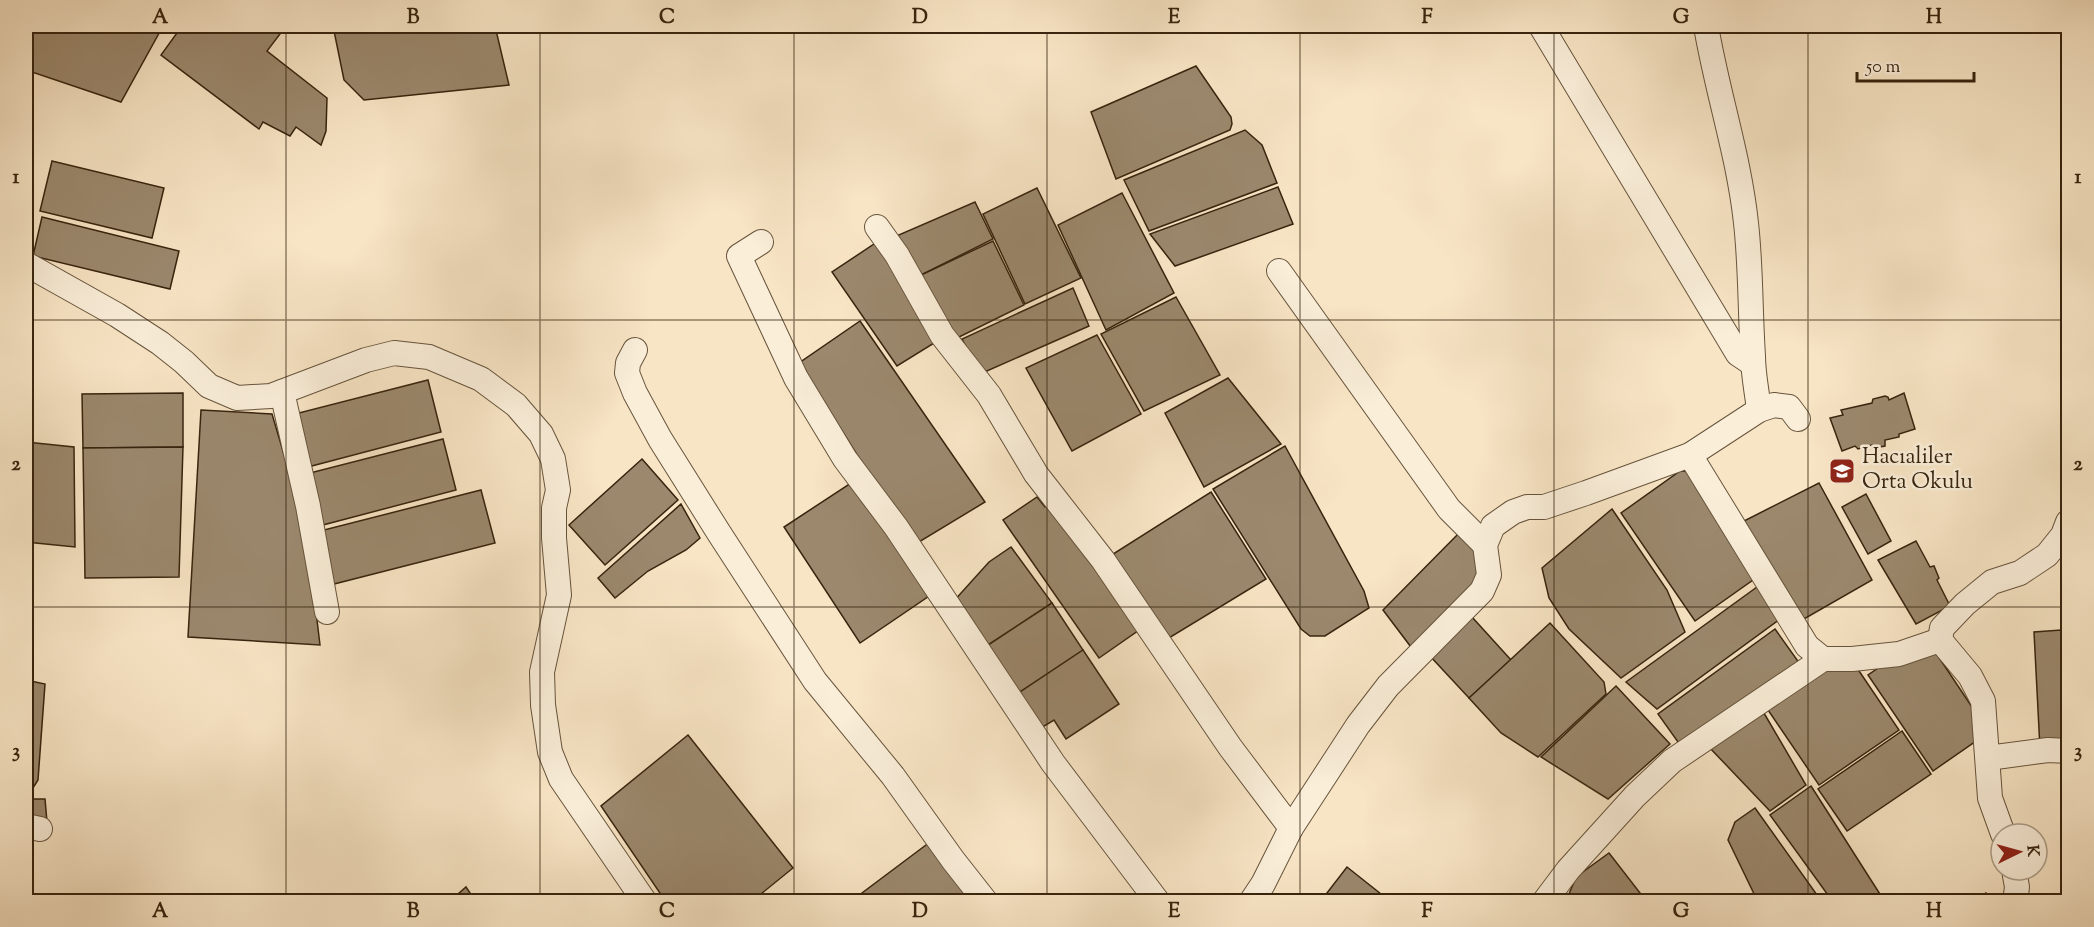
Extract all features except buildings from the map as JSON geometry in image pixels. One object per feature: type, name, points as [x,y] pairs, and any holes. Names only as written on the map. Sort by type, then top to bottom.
[{"type":"street","points":[[1541,26],[1738,354],[1754,364]]},
{"type":"street","points":[[1706,26],[1742,192],[1752,289],[1754,364],[1759,410]]},
{"type":"street","points":[[877,227],[897,255],[942,335],[989,395],[1036,474],[1103,560],[1230,747],[1291,828]]},
{"type":"street","points":[[761,242],[739,256],[796,378],[822,422],[845,459],[896,527],[1053,763],[1158,902]]},
{"type":"street","points":[[26,264],[117,315],[160,343],[209,386],[237,398],[271,396],[366,360],[394,353],[429,357],[481,379],[516,405],[541,434],[553,459],[558,490],[554,508],[554,538],[559,595],[542,672],[543,705],[550,752],[561,779],[645,902]]},
{"type":"street","points":[[1279,271],[1449,509],[1485,544]]},
{"type":"street","points":[[635,350],[628,363],[627,373],[634,393],[719,533],[815,681],[893,776],[986,902]]},
{"type":"street","points":[[282,392],[308,506],[327,612]]},
{"type":"street","points":[[1251,902],[1263,884],[1291,828],[1358,725],[1388,686],[1482,591],[1489,575],[1485,544],[1493,526],[1513,512],[1527,507],[1544,507],[1690,454],[1759,410],[1774,405],[1790,407],[1798,419]]},
{"type":"street","points":[[1690,454],[1807,646],[1823,658],[1852,659],[1899,654],[1941,640]]},
{"type":"street","points":[[1999,822],[1990,798],[1983,701],[1970,676],[1941,640],[1942,628],[1965,604],[1992,582],[2020,573],[2047,555],[2063,535],[2068,522]]},
{"type":"street","points":[[1544,902],[1568,870],[1627,805],[1672,761],[1823,658]]},
{"type":"street","points":[[1988,758],[2048,750],[2068,751]]},
{"type":"street","points":[[2015,902],[2016,882]]},
{"type":"place","name":"Hacıaliler Orta Okulu","points":[[1842,471]]}]
